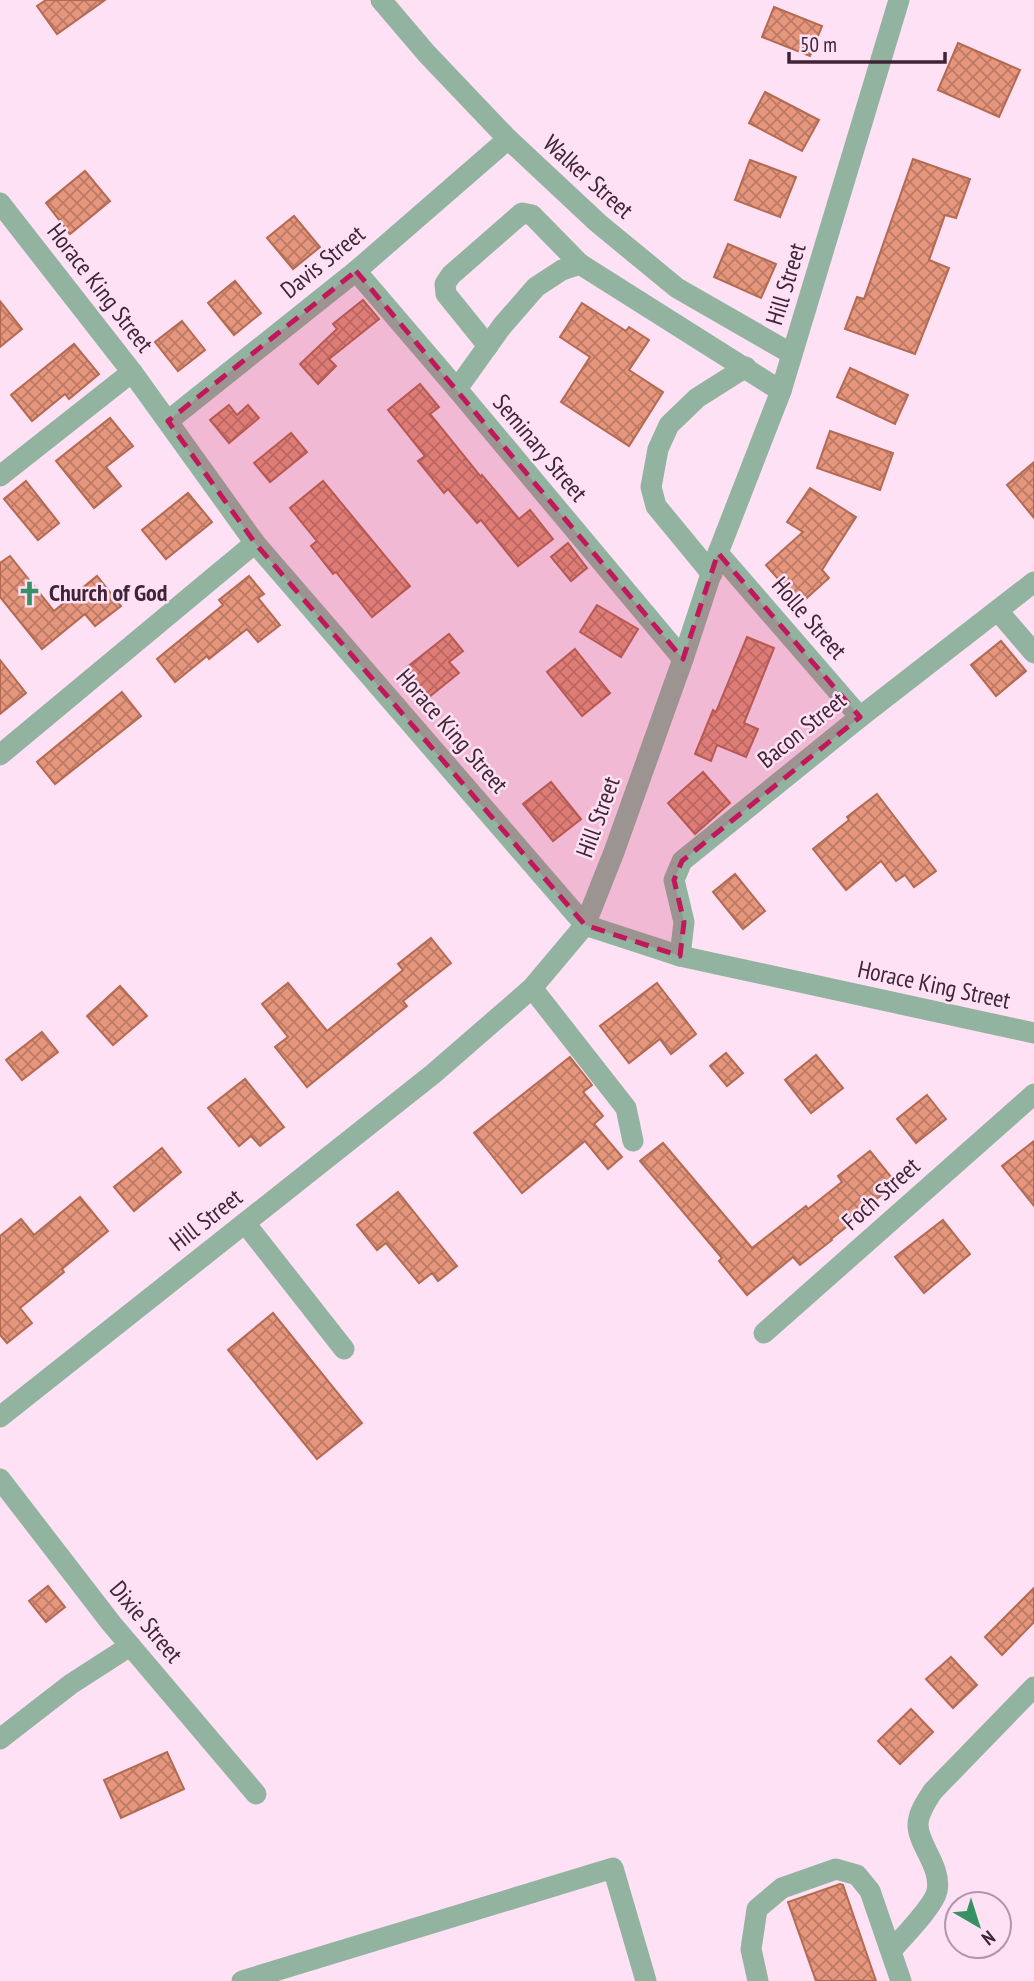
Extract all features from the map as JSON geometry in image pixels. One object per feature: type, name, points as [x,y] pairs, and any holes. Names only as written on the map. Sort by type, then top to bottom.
[{"type":"street","name":"Walker Street","points":[[382,0],[427,54],[508,139],[598,223],[677,288],[792,354]]},
{"type":"street","name":"Hill Street","points":[[0,1417],[433,1074],[532,988],[585,925],[619,840],[718,553],[781,391],[899,0]]},
{"type":"street","name":"Davis Street","points":[[168,421],[356,271],[508,139]]},
{"type":"street","name":"Horace King Street","points":[[0,203],[132,372],[255,543],[585,925],[680,956],[1034,1033]]},
{"type":"street","points":[[488,346],[446,294],[445,284],[451,275],[522,213],[532,215],[580,264],[781,391]]},
{"type":"street","points":[[457,389],[502,326],[536,287],[562,270],[580,264]]},
{"type":"street","name":"Seminary Street","points":[[356,271],[683,659]]},
{"type":"street","points":[[712,574],[656,506],[651,487],[658,449],[669,425],[698,398],[746,367]]},
{"type":"street","points":[[0,476],[132,372]]},
{"type":"street","points":[[0,754],[255,543]]},
{"type":"street","name":"Holle Street","points":[[718,553],[860,718]]},
{"type":"street","name":"Bacon Street","points":[[680,956],[684,922],[674,880],[682,861],[1034,582]]},
{"type":"street","points":[[998,611],[1034,653]]},
{"type":"street","points":[[532,988],[626,1108],[633,1141]]},
{"type":"street","name":"Foch Street","points":[[764,1333],[1034,1094]]},
{"type":"street","points":[[245,1223],[344,1349]]},
{"type":"street","name":"Dixie Street","points":[[0,1479],[130,1646],[256,1794]]},
{"type":"street","points":[[4,1733],[71,1684],[130,1646]]},
{"type":"street","points":[[891,1951],[926,1910],[937,1892],[936,1872],[918,1825],[922,1809],[933,1791],[1034,1688]]},
{"type":"street","points":[[242,1981],[613,1868],[646,1981]]},
{"type":"street","points":[[758,1981],[751,1948],[757,1909],[782,1888],[836,1869],[857,1875],[870,1891],[901,1981]]},
{"type":"highlighted area","points":[[356,271],[683,659],[718,553],[860,717],[682,861],[674,880],[684,922],[680,956],[585,925],[255,543],[168,421]]},
{"type":"building","points":[[46,0],[105,0],[57,34],[37,6]]},
{"type":"building","points":[[774,7],[822,26],[810,56],[762,37]]},
{"type":"building","points":[[958,43],[1020,70],[999,117],[938,90]]},
{"type":"building","points":[[765,92],[819,120],[802,151],[749,123]]},
{"type":"building","points":[[913,159],[970,179],[956,218],[945,215],[929,260],[949,268],[915,354],[845,329],[857,297],[864,299]]},
{"type":"building","points":[[750,160],[796,177],[780,217],[735,200]]},
{"type":"building","points":[[85,171],[110,201],[70,234],[46,203]]},
{"type":"building","points":[[294,216],[320,247],[293,269],[267,238]]},
{"type":"building","points":[[728,244],[776,264],[761,298],[714,277]]},
{"type":"building","points":[[235,281],[261,313],[234,335],[208,303]]},
{"type":"building","points":[[363,300],[379,319],[329,359],[336,366],[318,384],[300,364],[337,329],[333,324]]},
{"type":"building","points":[[0,301],[22,329],[0,347]]},
{"type":"building","points":[[582,303],[626,331],[629,327],[649,340],[629,370],[663,392],[629,446],[561,402],[590,357],[560,337]]},
{"type":"building","points":[[182,321],[205,350],[178,371],[155,342]]},
{"type":"building","points":[[74,344],[99,374],[69,399],[65,394],[32,421],[11,395]]},
{"type":"building","points":[[850,368],[908,395],[895,424],[837,397]]},
{"type":"building","points":[[420,384],[439,407],[430,414],[481,477],[482,475],[519,519],[530,510],[553,539],[518,566],[481,520],[477,523],[448,489],[444,493],[418,461],[425,456],[388,410]]},
{"type":"building","points":[[229,405],[237,415],[248,405],[259,418],[229,443],[210,420]]},
{"type":"building","points":[[110,418],[133,446],[106,467],[121,486],[94,508],[56,461]]},
{"type":"building","points":[[830,431],[893,453],[880,490],[817,468]]},
{"type":"building","points":[[291,433],[307,452],[270,482],[254,463]]},
{"type":"building","points":[[1034,462],[1034,518],[1007,485]]},
{"type":"building","points":[[26,481],[59,523],[38,540],[4,499]]},
{"type":"building","points":[[323,481],[410,586],[372,617],[311,546],[317,541],[290,508]]},
{"type":"building","points":[[810,488],[856,517],[822,570],[829,578],[800,604],[766,565],[803,532],[787,522]]},
{"type":"building","points":[[188,493],[212,522],[166,559],[142,530]]},
{"type":"building","points":[[568,543],[587,568],[571,581],[551,557]]},
{"type":"building","points":[[10,556],[54,611],[97,576],[121,606],[95,626],[85,614],[42,649],[0,597],[0,563]]},
{"type":"building","points":[[249,576],[264,594],[258,598],[280,625],[258,642],[247,629],[175,682],[157,659],[223,605],[219,600]]},
{"type":"building","points":[[597,605],[638,629],[621,657],[580,632]]},
{"type":"building","points":[[449,634],[463,651],[449,662],[459,673],[429,697],[406,668]]},
{"type":"building","points":[[747,637],[774,648],[744,723],[758,729],[746,757],[717,745],[711,761],[695,754],[713,710],[716,712]]},
{"type":"building","points":[[1001,641],[1026,671],[996,696],[971,665]]},
{"type":"building","points":[[575,649],[610,693],[582,716],[547,672]]},
{"type":"building","points":[[0,660],[26,693],[0,714]]},
{"type":"building","points":[[122,692],[141,716],[55,784],[37,762]]},
{"type":"building","points":[[703,772],[730,803],[695,834],[668,803]]},
{"type":"building","points":[[551,782],[581,819],[553,841],[523,804]]},
{"type":"building","points":[[877,794],[936,871],[914,887],[905,875],[896,881],[881,861],[846,890],[813,849],[849,820],[847,817]]},
{"type":"building","points":[[735,874],[765,911],[743,929],[713,892]]},
{"type":"building","points":[[431,938],[451,963],[403,1001],[407,1006],[307,1087],[275,1047],[288,1037],[262,1004],[288,983],[327,1031],[403,970],[398,964]]},
{"type":"building","points":[[657,983],[696,1034],[671,1054],[660,1039],[629,1063],[600,1026]]},
{"type":"building","points":[[120,986],[147,1016],[113,1045],[87,1016]]},
{"type":"building","points":[[42,1032],[58,1052],[22,1080],[6,1060]]},
{"type":"building","points":[[726,1053],[743,1073],[727,1086],[710,1066]]},
{"type":"building","points":[[816,1055],[843,1088],[811,1113],[785,1080]]},
{"type":"building","points":[[570,1057],[592,1085],[583,1092],[603,1116],[594,1124],[622,1157],[608,1169],[585,1141],[522,1193],[474,1133]]},
{"type":"building","points":[[245,1079],[284,1127],[260,1146],[251,1136],[239,1146],[208,1108]]},
{"type":"building","points":[[927,1095],[946,1119],[916,1143],[897,1119]]},
{"type":"building","points":[[1034,1141],[1034,1206],[1002,1166]]},
{"type":"building","points":[[663,1143],[752,1248],[842,1182],[838,1176],[870,1151],[896,1183],[800,1265],[793,1257],[747,1295],[719,1261],[722,1258],[640,1161]]},
{"type":"building","points":[[162,1148],[181,1172],[134,1211],[114,1187]]},
{"type":"building","points":[[398,1192],[457,1266],[438,1281],[432,1273],[419,1283],[386,1243],[377,1250],[357,1225]]},
{"type":"building","points":[[80,1197],[108,1231],[20,1308],[32,1323],[7,1343],[0,1335],[0,1236],[21,1219],[34,1235]]},
{"type":"building","points":[[943,1220],[970,1254],[924,1293],[895,1257]]},
{"type":"building","points":[[273,1313],[362,1423],[317,1459],[228,1350]]},
{"type":"building","points":[[48,1586],[65,1607],[46,1622],[29,1601]]},
{"type":"building","points":[[1034,1588],[1034,1622],[1002,1655],[985,1637]]},
{"type":"building","points":[[951,1657],[977,1685],[953,1708],[926,1679]]},
{"type":"building","points":[[911,1709],[933,1732],[900,1764],[878,1741]]},
{"type":"building","points":[[167,1752],[184,1789],[121,1818],[104,1780]]},
{"type":"building","points":[[843,1885],[876,1981],[816,1981],[788,1902]]},
{"type":"place","name":"Church of God","points":[[29,593]]}]
